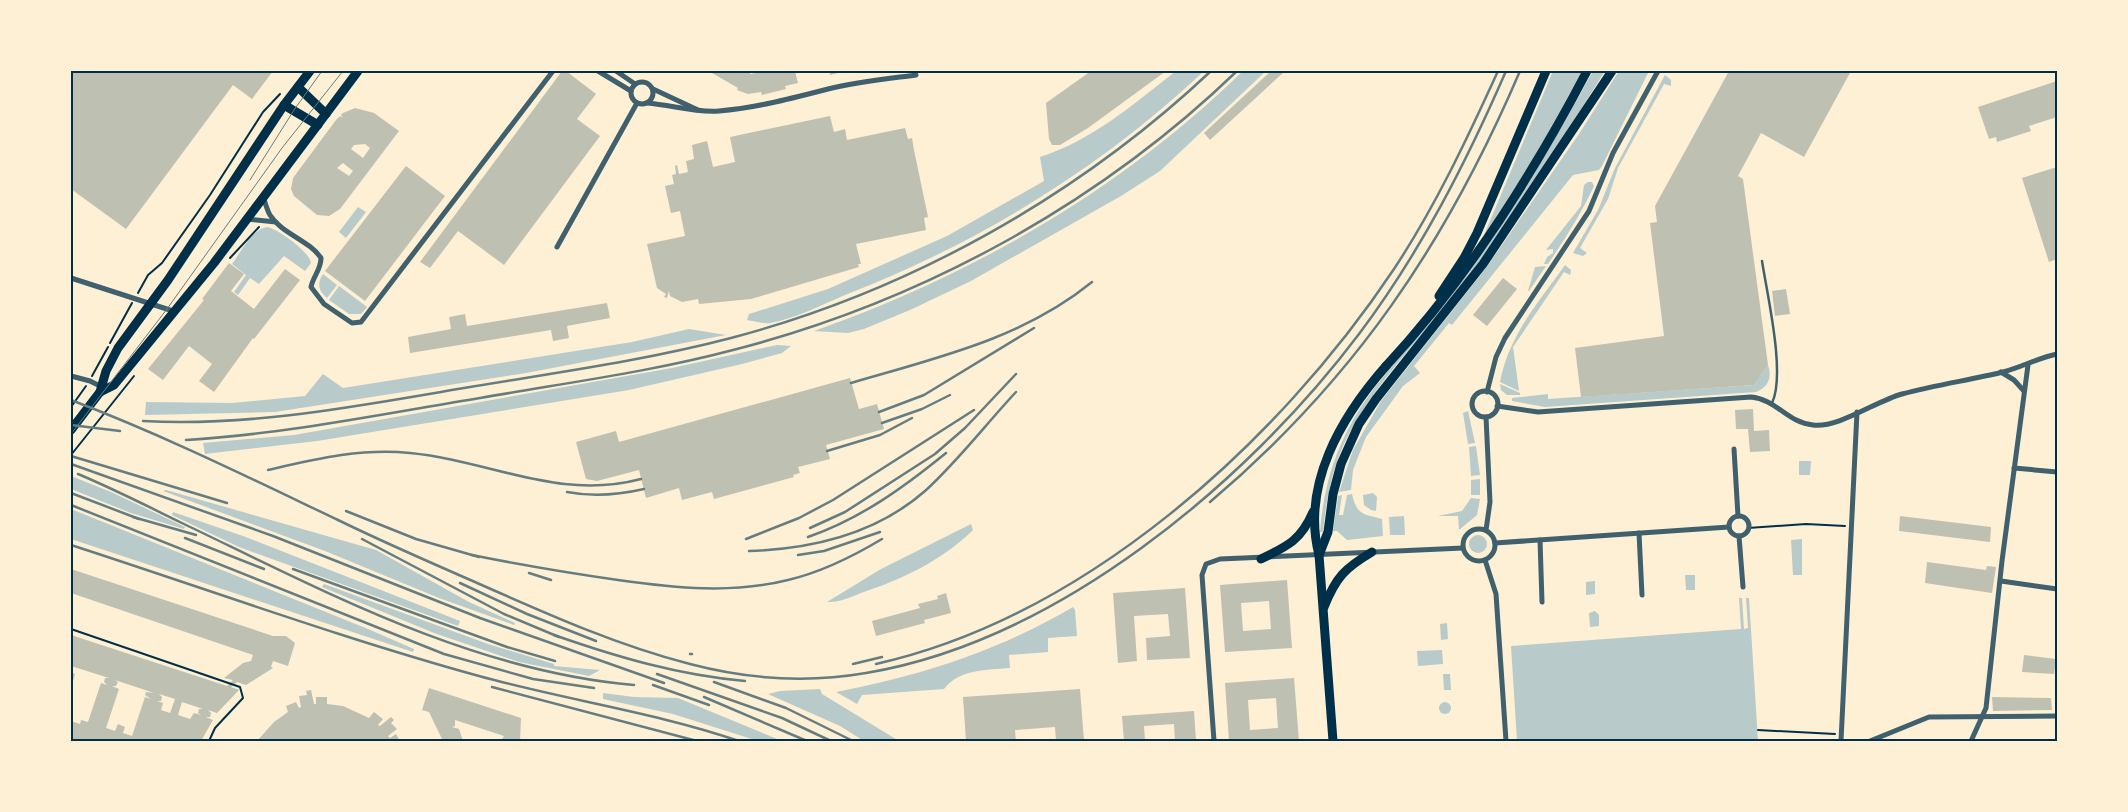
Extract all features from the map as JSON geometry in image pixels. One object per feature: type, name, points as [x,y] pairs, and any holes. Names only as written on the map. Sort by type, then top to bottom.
[{"type":"main road","points":[[71,430],[101,390],[106,371],[118,348],[150,304],[284,105],[310,71]]},
{"type":"main road","points":[[101,390],[114,385],[220,254],[358,71]]},
{"type":"main road","points":[[1386,366],[1464,258],[1546,71]]},
{"type":"main road","points":[[1333,741],[1319,555],[1313,530],[1315,507],[1324,466],[1332,445],[1365,390],[1421,328],[1474,258],[1536,164],[1587,71]]},
{"type":"main road","points":[[1319,555],[1328,532],[1333,494],[1341,464],[1359,424],[1376,399],[1483,264],[1612,71]]},
{"type":"main road","points":[[298,87],[326,114]]},
{"type":"main road","points":[[284,105],[318,125]]},
{"type":"main road","points":[[1261,559],[1290,544],[1306,526],[1315,507]]},
{"type":"main road","points":[[1323,609],[1341,575],[1349,566],[1372,552]]},
{"type":"street","points":[[263,196],[269,214],[276,222],[310,247],[321,258],[321,264],[312,280],[311,287],[316,295],[355,324],[361,322],[553,71]]},
{"type":"street","points":[[598,71],[631,91]]},
{"type":"street","points":[[616,71],[635,84]]},
{"type":"street","points":[[1486,392],[1496,357],[1505,338],[1586,217],[1600,190],[1613,153],[1658,71]]},
{"type":"street","points":[[698,110],[653,89],[645,81],[635,84],[631,91],[632,98],[637,103],[666,104],[688,110],[718,112],[857,83],[916,75]]},
{"type":"street","points":[[648,103],[654,95],[653,89]]},
{"type":"street","points":[[557,247],[637,103]]},
{"type":"street","points":[[246,219],[276,222]]},
{"type":"street","points":[[71,278],[173,311]]},
{"type":"street","points":[[1497,406],[1538,412],[1752,397],[1772,403],[1786,414],[1806,424],[1814,425],[1833,422],[1901,394],[2001,372],[2028,365],[2037,359],[2057,354]]},
{"type":"street","points":[[1971,741],[1986,708],[2028,365]]},
{"type":"street","points":[[2001,372],[2014,380],[2024,391]]},
{"type":"street","points":[[71,376],[90,381],[101,390]]},
{"type":"street","points":[[1486,392],[1495,397],[1497,406],[1492,414],[1486,417],[1478,415],[1472,403],[1475,396],[1486,392]]},
{"type":"street","points":[[1841,741],[1857,412]]},
{"type":"street","points":[[1486,417],[1490,502],[1486,530]]},
{"type":"street","points":[[1734,449],[1738,516]]},
{"type":"street","points":[[2014,468],[2057,472]]},
{"type":"street","points":[[1738,516],[1745,518],[1748,528],[1745,534],[1739,536],[1732,534],[1729,527],[1733,518],[1738,516]]},
{"type":"street","points":[[1495,543],[1729,527]]},
{"type":"street","points":[[1476,529],[1486,530],[1494,537],[1493,553],[1485,560],[1471,558],[1463,548],[1467,534],[1476,529]]},
{"type":"street","points":[[1639,533],[1642,595]]},
{"type":"street","points":[[1739,536],[1743,587]]},
{"type":"street","points":[[1540,540],[1542,602]]},
{"type":"street","points":[[1214,741],[1202,575],[1206,564],[1212,560],[1463,548]]},
{"type":"street","points":[[1485,560],[1496,594],[1506,741]]},
{"type":"street","points":[[2001,581],[2057,589]]},
{"type":"street","points":[[1870,741],[1929,717],[2057,716]]},
{"type":"lane","points":[[1762,261],[1777,360],[1777,390],[1772,403]]},
{"type":"path","points":[[71,407],[90,381],[148,275],[162,263],[210,196],[263,112],[282,93]]},
{"type":"path","points":[[1748,528],[1806,524],[1852,526]]},
{"type":"path","points":[[71,629],[240,687],[243,698],[215,728],[209,741]]},
{"type":"path","points":[[1758,730],[1842,734]]},
{"type":"shaded area","points":[[1176,71],[1204,71],[1123,140],[1035,201],[989,228],[894,275],[798,315],[770,323],[747,320],[749,314],[828,289],[947,236],[1044,181],[1040,157],[1059,150],[1094,131],[1128,108]]},
{"type":"shaded area","points":[[1243,71],[1266,71],[1160,171],[1121,196],[971,281],[910,310],[864,329],[848,333],[814,331],[873,309],[931,283],[988,255],[1043,224],[1147,154],[1196,114]]},
{"type":"shaded area","points":[[1553,71],[1582,71],[1532,162],[1484,235]]},
{"type":"shaded area","points":[[1593,71],[1605,71],[1512,214],[1463,284],[1390,373],[1357,419],[1344,444],[1332,476],[1323,532],[1320,532],[1326,488],[1330,474],[1353,420],[1375,387],[1447,299],[1507,215],[1566,120]]},
{"type":"shaded area","points":[[1619,71],[1649,71],[1602,166],[1599,170],[1573,175],[1452,325],[1449,323],[1414,366],[1420,373],[1403,386],[1366,437],[1353,470],[1351,490],[1339,492],[1353,450],[1381,401],[1486,268],[1579,134]]},
{"type":"shaded area","points":[[1665,75],[1671,80],[1671,86],[1664,84],[1618,168],[1608,199],[1580,248],[1587,253],[1583,256],[1573,253],[1598,210],[1615,168]]},
{"type":"shaded area","points":[[1592,182],[1594,186],[1584,206],[1548,264],[1544,264],[1547,257],[1553,253],[1553,249],[1546,250],[1581,206],[1584,185]]},
{"type":"shaded area","points":[[358,207],[366,212],[346,238],[339,232]]},
{"type":"shaded area","points":[[267,227],[300,247],[311,263],[305,271],[284,256],[259,284],[250,278],[238,295],[234,292],[246,275],[232,264],[251,237],[256,232]]},
{"type":"shaded area","points":[[1565,265],[1571,270],[1570,275],[1564,272],[1513,347],[1519,391],[1500,382],[1504,365],[1517,334]]},
{"type":"shaded area","points":[[1546,266],[1529,291],[1528,291],[1535,267]]},
{"type":"shaded area","points":[[323,274],[337,285],[327,298],[319,287]]},
{"type":"shaded area","points":[[339,286],[367,307],[361,314],[349,314],[329,300]]},
{"type":"shaded area","points":[[689,329],[726,335],[526,373],[275,412],[145,415],[146,402],[232,403],[305,396],[323,374],[343,388],[632,342]]},
{"type":"shaded area","points":[[777,345],[791,346],[782,353],[742,364],[629,390],[317,441],[205,454],[203,443],[294,435],[672,368]]},
{"type":"shaded area","points":[[1768,365],[1770,374],[1767,384],[1756,392],[1545,407],[1512,401],[1512,398],[1548,394],[1548,399],[1754,385]]},
{"type":"shaded area","points":[[1500,384],[1520,393],[1520,395],[1507,395],[1501,390]]},
{"type":"shaded area","points":[[1468,411],[1475,443],[1468,444],[1463,413]]},
{"type":"shaded area","points":[[1476,446],[1480,475],[1471,476],[1469,447]]},
{"type":"shaded area","points":[[1799,461],[1811,461],[1810,475],[1799,475]]},
{"type":"shaded area","points":[[71,476],[111,492],[185,527],[184,529],[131,513],[71,489]]},
{"type":"shaded area","points":[[1480,479],[1480,495],[1471,495],[1471,480]]},
{"type":"shaded area","points":[[166,490],[376,550],[469,602],[515,623],[514,625],[439,598],[325,551],[163,491]]},
{"type":"shaded area","points":[[1373,493],[1377,497],[1376,511],[1364,505],[1363,495]]},
{"type":"shaded area","points":[[1352,494],[1356,506],[1362,513],[1382,519],[1383,536],[1347,540],[1337,531],[1333,531],[1338,496],[1342,495],[1339,515],[1343,515],[1347,495]]},
{"type":"shaded area","points":[[1471,498],[1480,499],[1477,515],[1459,530],[1458,516],[1438,516],[1462,511]]},
{"type":"shaded area","points":[[71,509],[368,629],[414,649],[413,652],[71,539]]},
{"type":"shaded area","points":[[173,512],[243,536],[460,621],[458,626],[239,547],[172,515]]},
{"type":"shaded area","points":[[1404,516],[1405,535],[1390,535],[1389,517]]},
{"type":"shaded area","points":[[971,524],[973,530],[961,541],[921,568],[892,582],[849,598],[836,602],[827,602],[881,569]]},
{"type":"shaded area","points":[[1474,535],[1482,535],[1487,540],[1485,551],[1474,553],[1469,548],[1469,540]]},
{"type":"shaded area","points":[[1802,539],[1802,575],[1793,575],[1791,540]]},
{"type":"shaded area","points":[[1685,575],[1695,575],[1695,590],[1686,590]]},
{"type":"shaded area","points":[[1595,581],[1595,594],[1586,595],[1586,582]]},
{"type":"shaded area","points":[[324,584],[488,644],[554,664],[554,666],[600,670],[589,676],[519,662],[434,633],[322,587]]},
{"type":"shaded area","points":[[1739,598],[1742,598],[1744,629],[1748,628],[1746,598],[1749,598],[1758,741],[1517,741],[1511,646],[1741,629]]},
{"type":"shaded area","points":[[1073,607],[1075,610],[1077,636],[1048,638],[1048,652],[1009,655],[1010,668],[983,670],[965,674],[950,682],[944,689],[862,695],[857,704],[836,692],[899,678],[958,660],[1016,637]]},
{"type":"shaded area","points":[[1595,611],[1599,615],[1599,626],[1590,627],[1589,613]]},
{"type":"shaded area","points":[[1447,623],[1448,639],[1441,640],[1440,624]]},
{"type":"shaded area","points":[[1442,650],[1443,664],[1418,666],[1417,651]]},
{"type":"shaded area","points":[[1443,674],[1450,674],[1451,690],[1444,690]]},
{"type":"shaded area","points":[[820,689],[822,694],[899,741],[864,741],[840,726],[768,694],[780,691]]},
{"type":"shaded area","points":[[603,693],[634,697],[678,698],[782,741],[758,741],[673,714],[603,699]]},
{"type":"shaded area","points":[[1445,702],[1451,708],[1445,714],[1439,708]]},
{"type":"building","points":[[71,71],[273,71],[252,99],[233,85],[126,229],[71,189]]},
{"type":"building","points":[[562,71],[566,71],[596,94],[577,119],[600,136],[504,265],[458,231],[430,268],[420,262]]},
{"type":"building","points":[[713,71],[747,71],[751,74],[763,71],[795,71],[798,83],[785,86],[786,89],[762,95],[761,92],[748,94],[737,90],[738,88],[712,73]]},
{"type":"building","points":[[830,71],[842,71],[842,72],[830,75]]},
{"type":"building","points":[[1091,71],[1166,71],[1088,128],[1060,145],[1052,145],[1049,139],[1046,103]]},
{"type":"building","points":[[1271,71],[1285,71],[1210,140],[1204,133]]},
{"type":"building","points":[[1729,71],[1851,71],[1804,157],[1761,133],[1738,176],[1743,179],[1768,365],[1754,385],[1581,397],[1575,348],[1664,336],[1650,223],[1657,222],[1655,206]]},
{"type":"building","points":[[2057,81],[2057,117],[2029,126],[2031,131],[1997,142],[1996,137],[1989,139],[1978,107]]},
{"type":"building","points":[[355,108],[374,113],[399,131],[340,209],[329,216],[317,215],[294,196],[291,189],[293,178],[336,120],[340,116],[343,118],[341,115]],"holes":[[[365,144],[370,148],[363,158],[351,149],[354,145]],[[343,163],[353,171],[349,176],[337,168]]]},
{"type":"building","points":[[830,116],[834,132],[845,129],[847,140],[905,128],[908,139],[912,138],[928,217],[924,218],[926,230],[856,244],[861,264],[858,264],[859,267],[751,299],[699,304],[698,299],[682,302],[670,296],[669,291],[667,298],[664,297],[666,294],[657,288],[647,244],[685,236],[680,211],[671,213],[665,186],[674,184],[672,175],[676,174],[675,166],[677,165],[679,174],[688,172],[686,161],[694,159],[692,145],[707,141],[713,167],[735,162],[730,137]]},
{"type":"building","points":[[406,166],[445,196],[365,301],[325,271]]},
{"type":"building","points":[[2057,167],[2057,259],[2049,262],[2022,178]]},
{"type":"building","points":[[229,263],[244,274],[231,291],[254,309],[285,269],[300,280],[253,338],[214,392],[199,381],[212,364],[189,346],[163,380],[148,369],[204,300],[202,299]]},
{"type":"building","points":[[1503,278],[1517,289],[1487,326],[1473,315]]},
{"type":"building","points":[[1786,289],[1790,314],[1775,316],[1772,291]]},
{"type":"building","points":[[607,303],[610,318],[567,326],[569,338],[553,341],[551,330],[410,353],[408,337],[451,329],[449,317],[465,314],[467,326]]},
{"type":"building","points":[[850,378],[859,409],[877,404],[884,429],[826,445],[830,459],[798,467],[800,473],[793,475],[794,477],[714,499],[712,492],[682,500],[679,488],[646,498],[639,470],[597,481],[586,479],[576,442],[616,431],[619,442]]},
{"type":"building","points":[[1753,409],[1754,431],[1769,430],[1770,451],[1750,452],[1748,429],[1736,429],[1735,410]]},
{"type":"building","points":[[1900,516],[1991,527],[1990,542],[1899,531]]},
{"type":"building","points":[[1927,562],[1986,570],[1987,566],[1996,567],[1992,593],[1925,583]]},
{"type":"building","points":[[71,569],[273,636],[286,636],[295,643],[288,666],[273,661],[271,667],[273,668],[246,685],[237,682],[231,687],[239,690],[217,713],[208,710],[211,713],[210,717],[206,717],[213,720],[201,741],[71,741],[71,721],[80,724],[81,720],[88,722],[101,683],[107,685],[104,682],[105,678],[109,678],[71,666],[71,635],[227,686],[233,680],[224,678],[243,663],[251,661],[253,655],[71,593]],"holes":[[[115,680],[154,693],[146,692],[145,695],[151,699],[145,697],[132,736],[123,733],[125,727],[118,724],[115,731],[106,728],[119,689],[112,686],[116,686],[118,682]],[[159,694],[175,699],[170,713],[161,710],[163,703],[157,701],[161,701],[162,697]],[[182,702],[203,709],[199,709],[198,713],[201,715],[194,713],[190,719],[178,715]]]},
{"type":"building","points":[[1287,580],[1292,648],[1225,652],[1220,585]],"holes":[[[1269,601],[1271,629],[1243,631],[1241,603]]]},
{"type":"building","points":[[1185,588],[1190,658],[1147,660],[1146,638],[1170,636],[1168,614],[1134,616],[1137,661],[1118,663],[1113,593]]},
{"type":"building","points":[[946,593],[951,613],[924,620],[925,623],[876,636],[872,621],[920,608],[918,604],[938,599],[937,596]]},
{"type":"building","points":[[2024,655],[2056,659],[2054,674],[2022,672]]},
{"type":"building","points":[[71,667],[73,668],[72,673],[75,674],[72,684]]},
{"type":"building","points":[[1294,678],[1299,741],[1229,741],[1225,683]],"holes":[[[1276,698],[1278,728],[1250,730],[1248,700]]]},
{"type":"building","points":[[429,688],[521,718],[520,741],[501,741],[504,736],[455,720],[455,726],[452,727],[459,729],[463,741],[443,741],[429,712],[422,710]]},
{"type":"building","points":[[1080,689],[1084,741],[1056,741],[1055,727],[1015,730],[1016,741],[966,741],[963,697]]},
{"type":"building","points":[[311,690],[314,704],[316,704],[316,697],[327,697],[327,704],[343,706],[369,718],[374,712],[383,719],[378,725],[380,726],[391,717],[394,720],[391,723],[397,729],[388,736],[390,738],[396,734],[400,741],[257,741],[274,722],[288,712],[286,706],[296,702],[299,708],[301,707],[299,696],[307,695],[306,691]]},
{"type":"building","points":[[1992,697],[2051,698],[2052,710],[1993,711]]},
{"type":"building","points":[[1194,711],[1196,741],[1175,741],[1174,724],[1144,726],[1145,741],[1124,741],[1122,716]]},
{"type":"tram line","points":[[250,180],[294,110],[322,71]]},
{"type":"tram line","points":[[71,434],[167,309],[282,148],[343,71]]},
{"type":"railway","points":[[143,421],[224,421],[304,414],[344,408],[665,353],[731,338],[797,318],[862,294],[926,266],[988,234],[1047,198],[1104,159],[1159,117],[1211,71]]},
{"type":"railway","points":[[186,440],[297,428],[607,377],[702,358],[803,330],[871,305],[938,276],[1003,243],[1066,206],[1126,164],[1183,119],[1237,71]]},
{"type":"railway","points":[[876,664],[954,641],[1029,607],[1101,564],[1170,514],[1234,458],[1294,398],[1347,334],[1394,269],[1437,197],[1498,71]]},
{"type":"railway","points":[[71,400],[173,442],[372,536],[554,617],[635,648],[690,664],[755,676],[800,679],[866,673],[937,655],[1008,628],[1076,591],[1142,548],[1204,499],[1261,446],[1313,390],[1359,334],[1402,272],[1458,173],[1506,71]]},
{"type":"railway","points":[[1210,502],[1262,456],[1309,408],[1352,358],[1391,306],[1461,194],[1520,71]]},
{"type":"railway","points":[[851,383],[946,355],[1007,332],[1065,302],[1092,282]]},
{"type":"railway","points":[[879,412],[924,395],[1034,328]]},
{"type":"railway","points":[[810,528],[845,512],[935,454],[965,428],[1016,374]]},
{"type":"railway","points":[[749,551],[797,547],[820,542],[843,536],[886,518],[906,506],[925,491],[1016,392]]},
{"type":"railway","points":[[882,423],[922,409],[950,395]]},
{"type":"railway","points":[[746,539],[799,518],[833,500],[974,410]]},
{"type":"railway","points":[[827,451],[880,435],[912,418]]},
{"type":"railway","points":[[71,425],[120,431]]},
{"type":"railway","points":[[268,470],[356,453],[392,452],[440,457],[553,483],[611,485],[641,479]]},
{"type":"railway","points":[[808,537],[863,512],[914,478],[946,453]]},
{"type":"railway","points":[[71,456],[227,503]]},
{"type":"railway","points":[[71,464],[273,536],[480,618],[664,683]]},
{"type":"railway","points":[[78,474],[347,602],[403,625],[459,646],[516,664],[574,677],[634,685]]},
{"type":"railway","points":[[567,492],[606,495],[644,489]]},
{"type":"railway","points":[[71,493],[139,519]]},
{"type":"railway","points":[[71,505],[444,654],[533,679],[594,688]]},
{"type":"railway","points":[[346,511],[416,539],[479,557]]},
{"type":"railway","points":[[133,517],[196,535]]},
{"type":"railway","points":[[798,555],[824,551],[880,532]]},
{"type":"railway","points":[[185,538],[264,569]]},
{"type":"railway","points":[[362,539],[504,614],[559,637]]},
{"type":"railway","points":[[472,555],[545,569],[639,583],[725,588],[767,584],[801,577],[836,563],[882,539]]},
{"type":"railway","points":[[71,545],[427,661],[511,684],[675,722],[739,741]]},
{"type":"railway","points":[[293,569],[507,647],[555,661]]},
{"type":"railway","points":[[529,573],[551,580]]},
{"type":"railway","points":[[460,583],[527,614],[596,641]]},
{"type":"railway","points":[[554,635],[601,651],[672,670],[745,681]]},
{"type":"railway","points":[[853,664],[882,657]]},
{"type":"railway","points":[[657,674],[782,718],[831,741]]},
{"type":"railway","points":[[714,682],[786,708],[853,741]]},
{"type":"railway","points":[[653,685],[709,705]]},
{"type":"railway","points":[[492,687],[697,741]]},
{"type":"railway","points":[[704,697],[807,741]]}]
